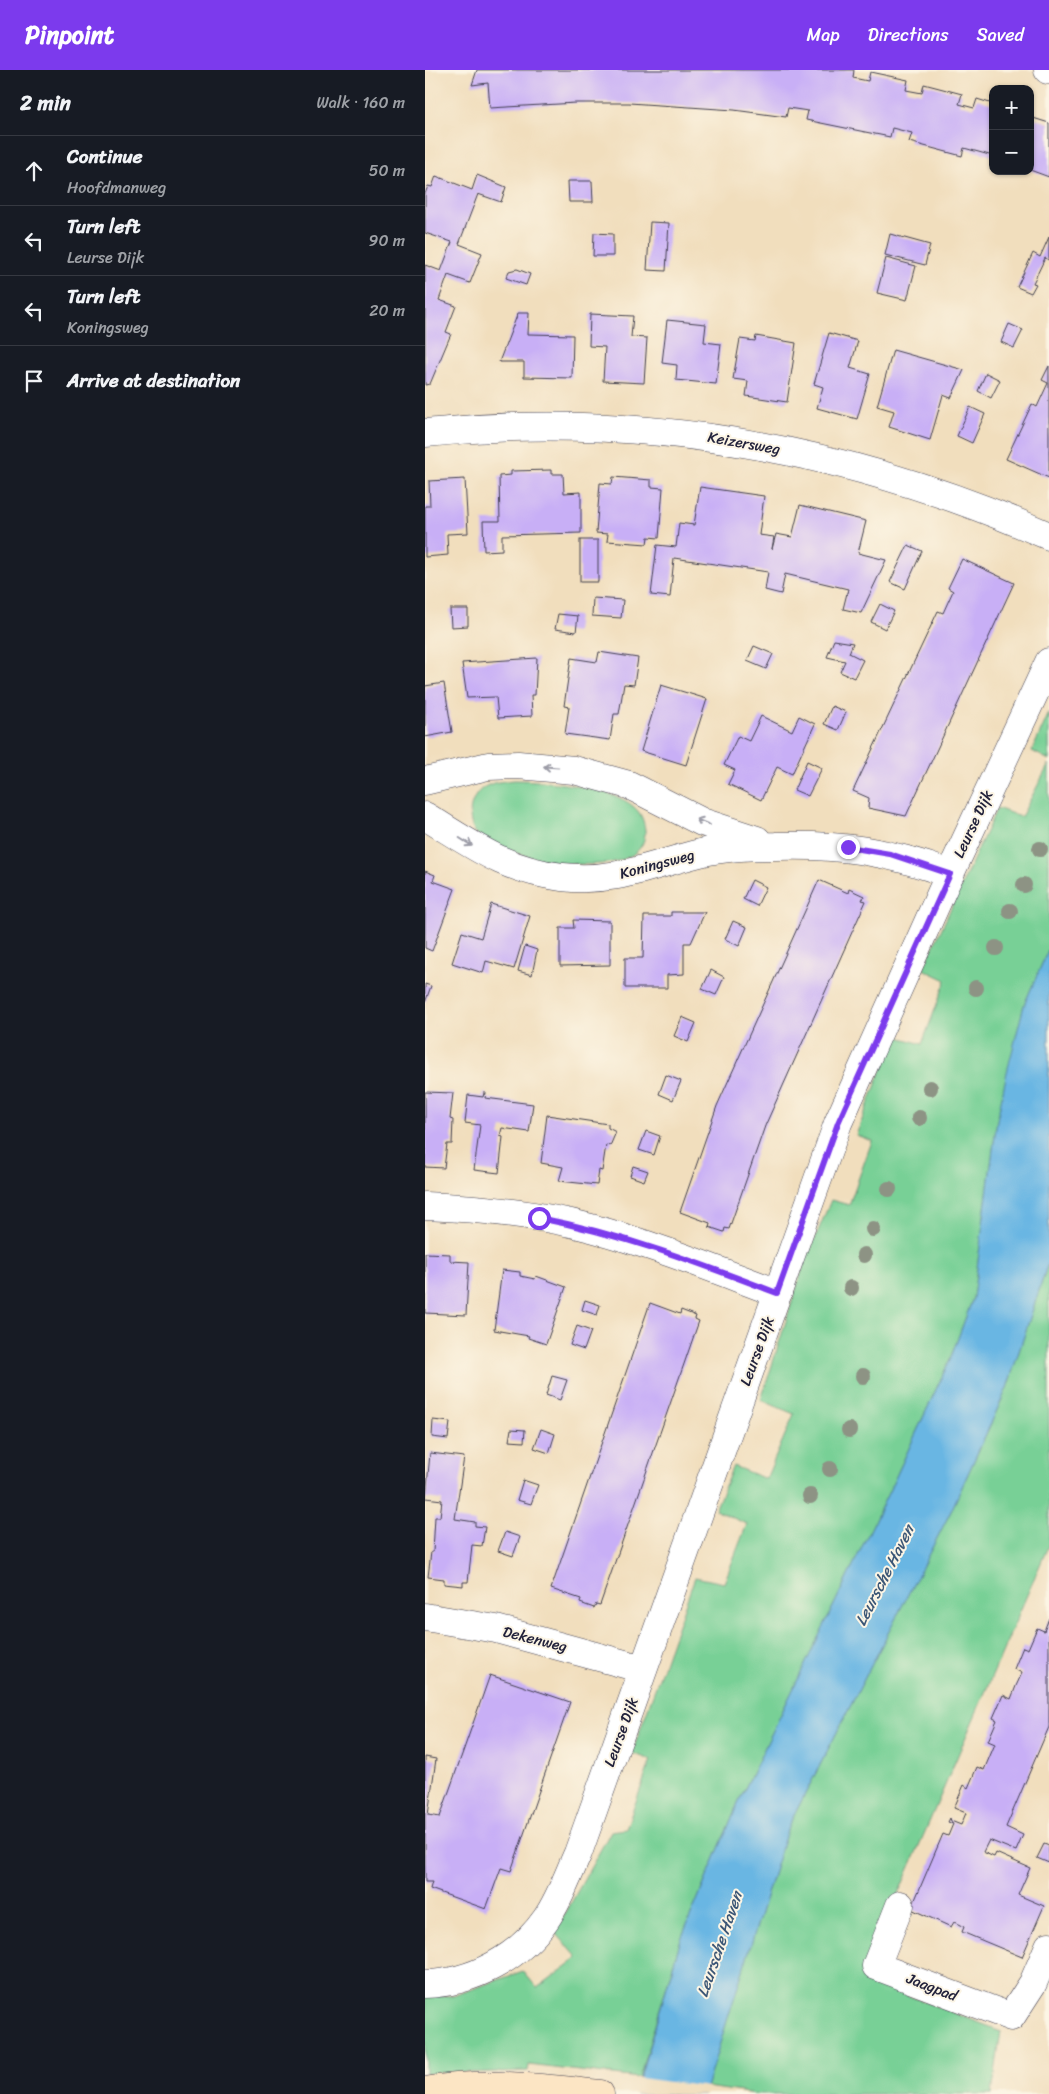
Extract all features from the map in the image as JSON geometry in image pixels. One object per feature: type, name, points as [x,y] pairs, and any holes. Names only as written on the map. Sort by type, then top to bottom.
[{"type":"main road","points":[[425,2091],[464,2086],[504,2086],[591,2093]]},
{"type":"street","name":"Keizersweg","points":[[425,433],[495,427],[591,426],[676,432],[733,440],[869,471],[958,500],[1049,536]]},
{"type":"street","name":"Leurse Dijk","points":[[425,1984],[456,1980],[485,1970],[512,1954],[546,1920],[561,1892],[578,1853],[838,1123],[950,874],[1049,662]]},
{"type":"street","name":"Koningsweg","points":[[425,781],[488,766],[518,765],[574,770],[602,776],[642,790],[677,810],[715,827],[783,845]]},
{"type":"street","name":"Koningsweg","points":[[425,816],[494,858],[563,877],[591,878],[627,874],[714,850],[783,845],[869,850],[911,860],[950,874]]},
{"type":"street","points":[[425,1206],[489,1211],[589,1228],[683,1257],[777,1293]]},
{"type":"street","name":"Dekenweg","points":[[425,1617],[496,1629],[643,1669]]},
{"type":"street","name":"Jaagpad","points":[[900,1905],[876,1966],[1011,2017],[1041,1986]]},
{"type":"street","points":[[1041,1986],[1049,1946]]},
{"type":"green space","points":[[1049,713],[1049,760],[1032,751]]},
{"type":"green space","points":[[1049,764],[1049,948],[1024,1005],[997,1121],[973,1298],[951,1357],[894,1481],[738,1803],[681,1939],[639,2078],[529,2065],[528,2071],[425,2074],[425,1995],[453,1996],[523,1971],[537,1988],[578,1958],[555,1932],[611,1831],[626,1829],[651,1760],[632,1753],[695,1577],[724,1583],[747,1524],[715,1510],[733,1466],[766,1479],[794,1414],[761,1400],[803,1267],[831,1200],[849,1205],[872,1141],[856,1135],[895,1036],[922,1044],[946,980],[923,969],[997,808],[1021,817]]},
{"type":"green space","points":[[514,780],[542,781],[577,786],[610,794],[624,800],[636,809],[643,820],[645,830],[640,848],[624,859],[601,864],[573,864],[544,860],[494,845],[479,836],[473,828],[470,819],[471,805],[480,790],[490,784]]},
{"type":"green space","points":[[1049,1260],[1049,1544],[862,1978],[1001,2031],[992,2094],[756,2094],[706,2087],[788,1827],[951,1511],[1007,1388]]},
{"type":"water","name":"Leursche Haven","points":[[1049,948],[1049,1260],[1007,1388],[951,1511],[788,1827],[704,2094],[635,2094],[681,1939],[738,1803],[894,1481],[951,1357],[973,1298],[997,1120],[1007,1072],[1024,1005]]},
{"type":"pier","points":[[636,2078],[708,2087],[707,2094],[633,2094]]},
{"type":"building","points":[[477,70],[854,70],[853,78],[868,81],[870,72],[908,80],[906,90],[922,93],[924,84],[962,94],[959,104],[974,108],[977,99],[989,103],[989,155],[964,148],[962,156],[909,142],[912,133],[892,128],[890,137],[806,120],[808,111],[788,108],[786,117],[734,110],[629,103],[576,103],[490,108],[488,83],[472,85]]},
{"type":"building","points":[[1034,118],[1049,123],[1049,177],[1034,171]]},
{"type":"building","points":[[477,175],[506,187],[501,202],[478,194],[459,244],[482,253],[470,283],[448,275],[439,300],[456,306],[446,332],[451,334],[430,384],[425,385],[425,265],[441,271],[452,242],[425,233],[425,194],[428,186],[432,187],[436,176],[472,190]]},
{"type":"building","points":[[568,181],[592,181],[593,202],[569,202]]},
{"type":"building","points":[[650,222],[669,223],[666,271],[647,270]]},
{"type":"building","points":[[594,233],[613,234],[613,256],[593,256]]},
{"type":"building","points":[[890,234],[930,245],[925,265],[885,255]]},
{"type":"building","points":[[1049,237],[1049,260],[1045,258],[1033,283],[1036,284],[1031,293],[1017,287],[1033,253],[1040,257]]},
{"type":"building","points":[[886,258],[916,266],[907,300],[877,293]]},
{"type":"building","points":[[517,269],[530,274],[526,285],[506,278],[509,271]]},
{"type":"building","points":[[518,313],[529,313],[528,334],[573,335],[572,378],[524,377],[524,362],[499,362]]},
{"type":"building","points":[[590,314],[633,316],[631,337],[647,338],[644,383],[603,381],[605,347],[589,346]]},
{"type":"building","points":[[667,320],[706,324],[704,342],[721,344],[716,384],[676,380],[677,365],[662,363]]},
{"type":"building","points":[[1009,324],[1023,330],[1014,348],[1001,342]]},
{"type":"building","points":[[829,333],[858,341],[850,368],[870,374],[857,419],[817,408],[823,387],[814,384]]},
{"type":"building","points":[[756,336],[796,343],[787,402],[746,396],[748,381],[733,379],[740,339],[755,341]]},
{"type":"building","points":[[893,350],[964,370],[951,398],[943,395],[930,440],[889,427],[894,411],[877,406]]},
{"type":"building","points":[[1049,366],[1049,478],[1006,459],[1032,404],[1037,407],[1048,383],[1042,380]]},
{"type":"building","points":[[986,373],[1000,380],[991,398],[978,391]]},
{"type":"building","points":[[970,407],[985,414],[972,443],[957,436]]},
{"type":"building","points":[[551,470],[551,474],[563,474],[564,493],[581,492],[581,533],[502,535],[502,550],[484,551],[483,521],[500,521],[499,476],[511,475],[511,471]]},
{"type":"building","points":[[613,477],[651,480],[651,487],[663,488],[659,538],[648,537],[647,544],[607,541],[608,534],[596,533],[600,483],[612,484]]},
{"type":"building","points":[[465,479],[468,533],[447,534],[448,555],[425,557],[425,506],[430,506],[429,481]]},
{"type":"building","points":[[700,487],[764,496],[759,535],[774,537],[772,549],[776,534],[792,537],[800,505],[866,521],[858,553],[886,560],[861,613],[843,609],[848,589],[785,574],[781,594],[765,590],[768,572],[674,558],[670,597],[651,595],[657,545],[676,547],[679,523],[694,525]]},
{"type":"building","points":[[580,540],[598,540],[598,582],[580,582]]},
{"type":"building","points":[[908,545],[922,551],[905,589],[890,582]]},
{"type":"building","points":[[962,559],[1014,583],[906,816],[868,808],[869,798],[853,791],[938,611],[943,613],[953,591],[948,588]]},
{"type":"building","points":[[593,598],[623,600],[621,618],[592,616]]},
{"type":"building","points":[[880,604],[894,611],[885,629],[871,622]]},
{"type":"building","points":[[450,609],[468,609],[468,626],[451,627]]},
{"type":"building","points":[[558,614],[578,616],[576,632],[555,629]]},
{"type":"building","points":[[834,640],[853,643],[849,653],[863,660],[854,678],[840,672],[845,661],[827,657]]},
{"type":"building","points":[[754,646],[773,654],[766,669],[747,661]]},
{"type":"building","points":[[599,652],[638,658],[634,685],[624,684],[619,714],[614,714],[610,740],[565,734],[569,707],[564,706],[571,658],[597,662]]},
{"type":"building","points":[[537,658],[535,695],[531,695],[532,716],[498,718],[496,697],[467,698],[462,663]]},
{"type":"building","points":[[444,683],[452,732],[425,737],[425,686]]},
{"type":"building","points":[[661,685],[707,699],[686,765],[641,751]]},
{"type":"building","points":[[832,706],[846,712],[838,730],[824,724]]},
{"type":"building","points":[[761,716],[792,731],[799,716],[815,724],[792,774],[777,767],[761,800],[728,784],[735,770],[724,765],[738,736],[749,741]]},
{"type":"building","points":[[807,761],[822,768],[808,796],[794,790]]},
{"type":"building","points":[[425,871],[435,875],[433,881],[455,889],[432,951],[425,948]]},
{"type":"building","points":[[752,880],[766,887],[757,906],[743,899]]},
{"type":"building","points":[[819,880],[848,893],[849,889],[864,896],[862,900],[866,901],[765,1126],[729,1229],[725,1228],[724,1232],[709,1227],[710,1223],[680,1212],[717,1106]]},
{"type":"building","points":[[491,904],[530,916],[514,969],[486,961],[483,973],[452,963],[462,932],[481,938]]},
{"type":"building","points":[[671,912],[705,912],[691,943],[684,943],[684,974],[667,975],[667,988],[625,988],[625,958],[643,958],[644,916],[671,916]]},
{"type":"building","points":[[573,920],[610,921],[610,965],[560,966],[560,928],[574,928]]},
{"type":"building","points":[[733,921],[747,927],[739,946],[725,939]]},
{"type":"building","points":[[525,946],[537,950],[532,975],[518,971]]},
{"type":"building","points":[[711,970],[724,977],[716,995],[702,989]]},
{"type":"building","points":[[425,984],[431,986],[425,1003]]},
{"type":"building","points":[[682,1017],[696,1023],[688,1042],[674,1036]]},
{"type":"building","points":[[666,1075],[681,1081],[673,1100],[659,1094]]},
{"type":"building","points":[[425,1092],[453,1093],[450,1119],[453,1120],[452,1144],[447,1144],[444,1168],[425,1167]]},
{"type":"building","points":[[484,1093],[486,1093],[485,1098],[533,1104],[529,1132],[502,1128],[500,1136],[503,1137],[499,1173],[474,1170],[480,1125],[465,1123],[468,1095],[483,1097]]},
{"type":"building","points":[[547,1115],[608,1124],[608,1128],[616,1132],[610,1146],[606,1145],[602,1171],[599,1170],[597,1185],[559,1181],[563,1167],[541,1163]]},
{"type":"building","points":[[646,1131],[660,1136],[654,1155],[639,1150]]},
{"type":"building","points":[[633,1166],[648,1171],[644,1181],[630,1176]]},
{"type":"building","points":[[425,1253],[450,1254],[450,1261],[469,1262],[466,1315],[425,1313]]},
{"type":"building","points":[[502,1270],[520,1272],[520,1276],[535,1279],[536,1276],[566,1287],[546,1344],[528,1338],[529,1336],[494,1330]]},
{"type":"building","points":[[585,1300],[600,1305],[597,1315],[582,1310]]},
{"type":"building","points":[[650,1303],[680,1314],[681,1310],[696,1316],[695,1319],[699,1321],[600,1605],[596,1604],[594,1608],[580,1603],[581,1599],[551,1589]]},
{"type":"building","points":[[577,1326],[591,1331],[584,1350],[570,1345]]},
{"type":"building","points":[[552,1376],[567,1380],[560,1400],[546,1395]]},
{"type":"building","points":[[433,1420],[450,1422],[448,1439],[432,1437]]},
{"type":"building","points":[[511,1429],[525,1430],[524,1442],[509,1441]]},
{"type":"building","points":[[541,1429],[555,1434],[549,1453],[534,1448]]},
{"type":"building","points":[[430,1453],[464,1457],[455,1519],[475,1522],[475,1526],[485,1527],[482,1546],[472,1545],[468,1582],[463,1582],[463,1586],[444,1584],[444,1579],[428,1577],[431,1552],[433,1552],[435,1517],[440,1517],[442,1500],[426,1498]]},
{"type":"building","points":[[523,1480],[538,1485],[531,1504],[517,1500]]},
{"type":"building","points":[[505,1532],[520,1537],[513,1556],[498,1551]]},
{"type":"building","points":[[1049,1618],[1049,1727],[1006,1827],[1023,1835],[1016,1851],[989,1840],[983,1852],[994,1857],[996,1853],[1030,1868],[1018,1895],[1044,1906],[1022,1957],[962,1932],[964,1927],[954,1922],[951,1927],[911,1909],[943,1834],[948,1836],[953,1824],[948,1822],[950,1818],[951,1821],[961,1825],[966,1813],[954,1808],[964,1785],[968,1788],[977,1767],[984,1770],[995,1744],[988,1741],[997,1720],[993,1718],[1003,1695],[1011,1699],[1022,1673],[1014,1669],[1023,1647],[1028,1649],[1037,1628],[1044,1631]]},
{"type":"building","points":[[490,1675],[570,1702],[511,1871],[501,1868],[486,1909],[430,1889],[432,1882],[425,1882],[425,1757],[436,1759],[428,1815],[440,1817]]},
{"type":"building","points":[[1044,1844],[1049,1846],[1049,1863],[1037,1858]]},
{"type":"route","points":[[539,1218],[589,1228],[636,1241],[777,1293],[838,1123],[950,874],[890,854],[848,847]]}]
